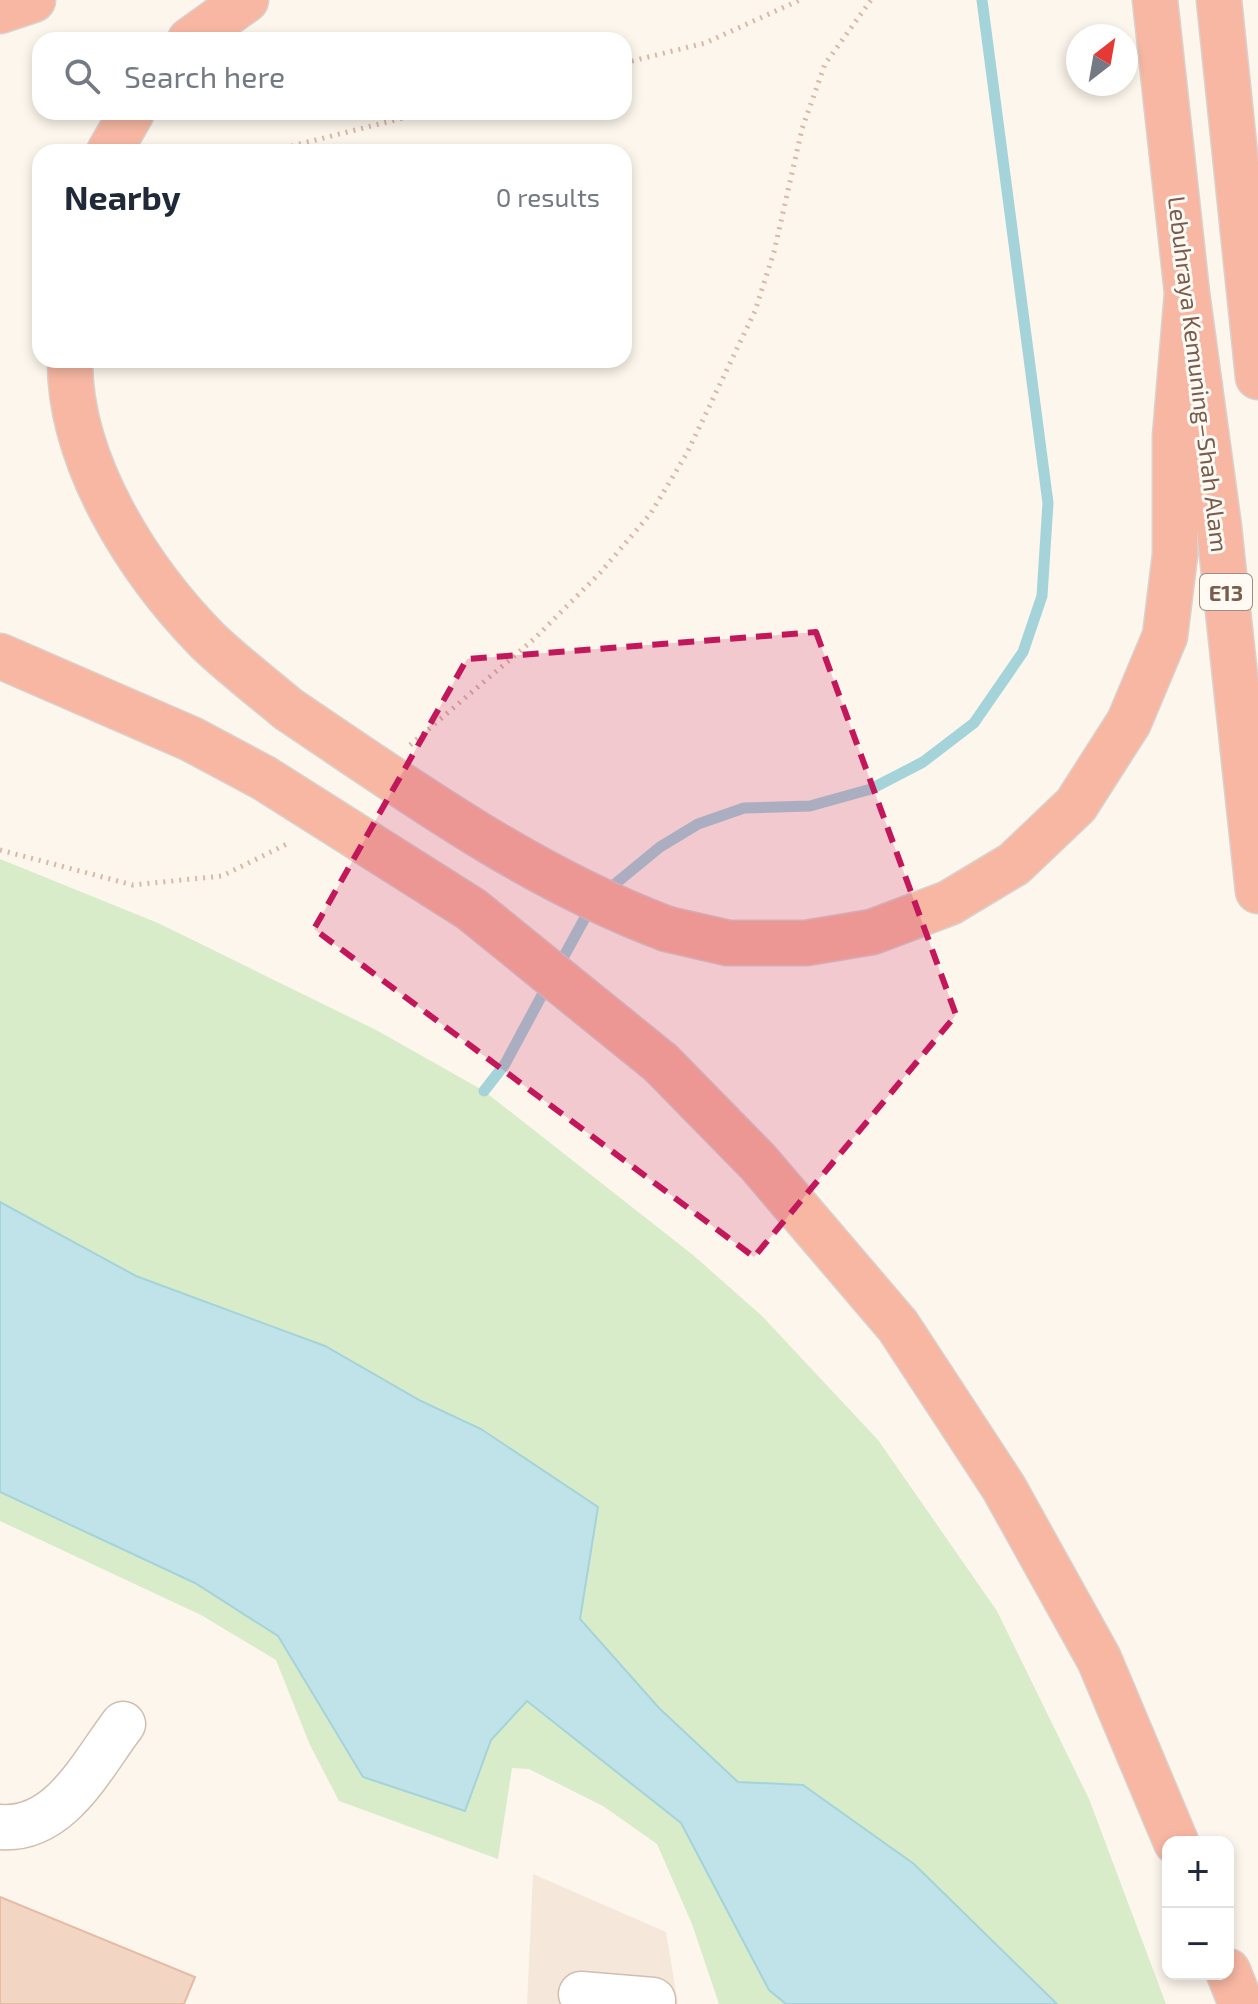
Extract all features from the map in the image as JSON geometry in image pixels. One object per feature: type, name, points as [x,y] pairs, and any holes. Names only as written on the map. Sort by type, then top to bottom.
[{"type":"highway","points":[[0,11],[33,0]]},
{"type":"highway","points":[[201,32],[246,0]]},
{"type":"highway","name":"Lebuhraya Kemuning–Shah Alam","points":[[1155,0],[1187,293],[1219,527],[1258,891]]},
{"type":"highway","points":[[1219,0],[1258,377]]},
{"type":"highway","points":[[114,144],[127,120]]},
{"type":"highway","points":[[71,368],[82,438],[106,499],[149,573],[209,641],[288,709],[550,878],[617,910],[667,929],[728,943],[806,943],[872,932],[949,903],[1014,864],[1076,805],[1129,722],[1165,636],[1175,555],[1175,436],[1187,293]]},
{"type":"highway","points":[[0,656],[191,739],[264,778],[471,909],[661,1063],[758,1162],[898,1326],[1004,1488],[1099,1659],[1173,1836]]},
{"type":"highway","points":[[1232,1980],[1241,2004]]},
{"type":"street","points":[[0,1827],[27,1827],[58,1809],[123,1724]]},
{"type":"street","points":[[581,1994],[653,2000],[653,2004]]},
{"type":"path","points":[[632,61],[705,43],[800,0]]},
{"type":"path","points":[[405,750],[534,639],[600,573],[651,513],[687,453],[755,311],[774,252],[802,129],[825,64],[871,0]]},
{"type":"path","points":[[300,144],[395,120]]},
{"type":"path","points":[[0,850],[133,885],[222,876],[299,836]]},
{"type":"highlighted area","points":[[816,632],[956,1015],[754,1257],[314,929],[467,659]]},
{"type":"shaded area","points":[[533,1874],[666,1932],[678,2004],[527,2004]]},
{"type":"green space","points":[[0,859],[158,923],[378,1031],[484,1091],[693,1255],[762,1316],[878,1440],[997,1611],[1089,1799],[1166,2004],[1057,2004],[914,1864],[803,1785],[738,1782],[659,1708],[580,1619],[597,1507],[481,1429],[136,1276],[0,1202]]},
{"type":"green space","points":[[0,1492],[195,1583],[278,1636],[363,1777],[465,1810],[491,1740],[526,1701],[681,1823],[769,1990],[786,2004],[719,2004],[692,1924],[657,1844],[603,1806],[529,1769],[512,1768],[498,1859],[339,1801],[310,1745],[276,1660],[201,1615],[0,1521]]},
{"type":"water","points":[[0,1202],[136,1276],[325,1346],[421,1401],[481,1429],[598,1507],[580,1619],[659,1708],[738,1782],[803,1785],[914,1864],[1057,2004],[786,2004],[769,1990],[681,1823],[527,1701],[491,1740],[465,1811],[363,1777],[278,1636],[195,1583],[0,1492]]},
{"type":"building","points":[[0,1897],[195,1977],[184,2004],[0,2004]]},
{"type":"waterway","points":[[604,893],[660,847],[698,824],[744,808],[810,806],[871,789],[923,762],[974,723],[1023,652],[1042,596],[1048,503],[982,0]]},
{"type":"waterway","points":[[558,967],[592,905]]},
{"type":"waterway","points":[[484,1091],[505,1064],[549,982]]}]
